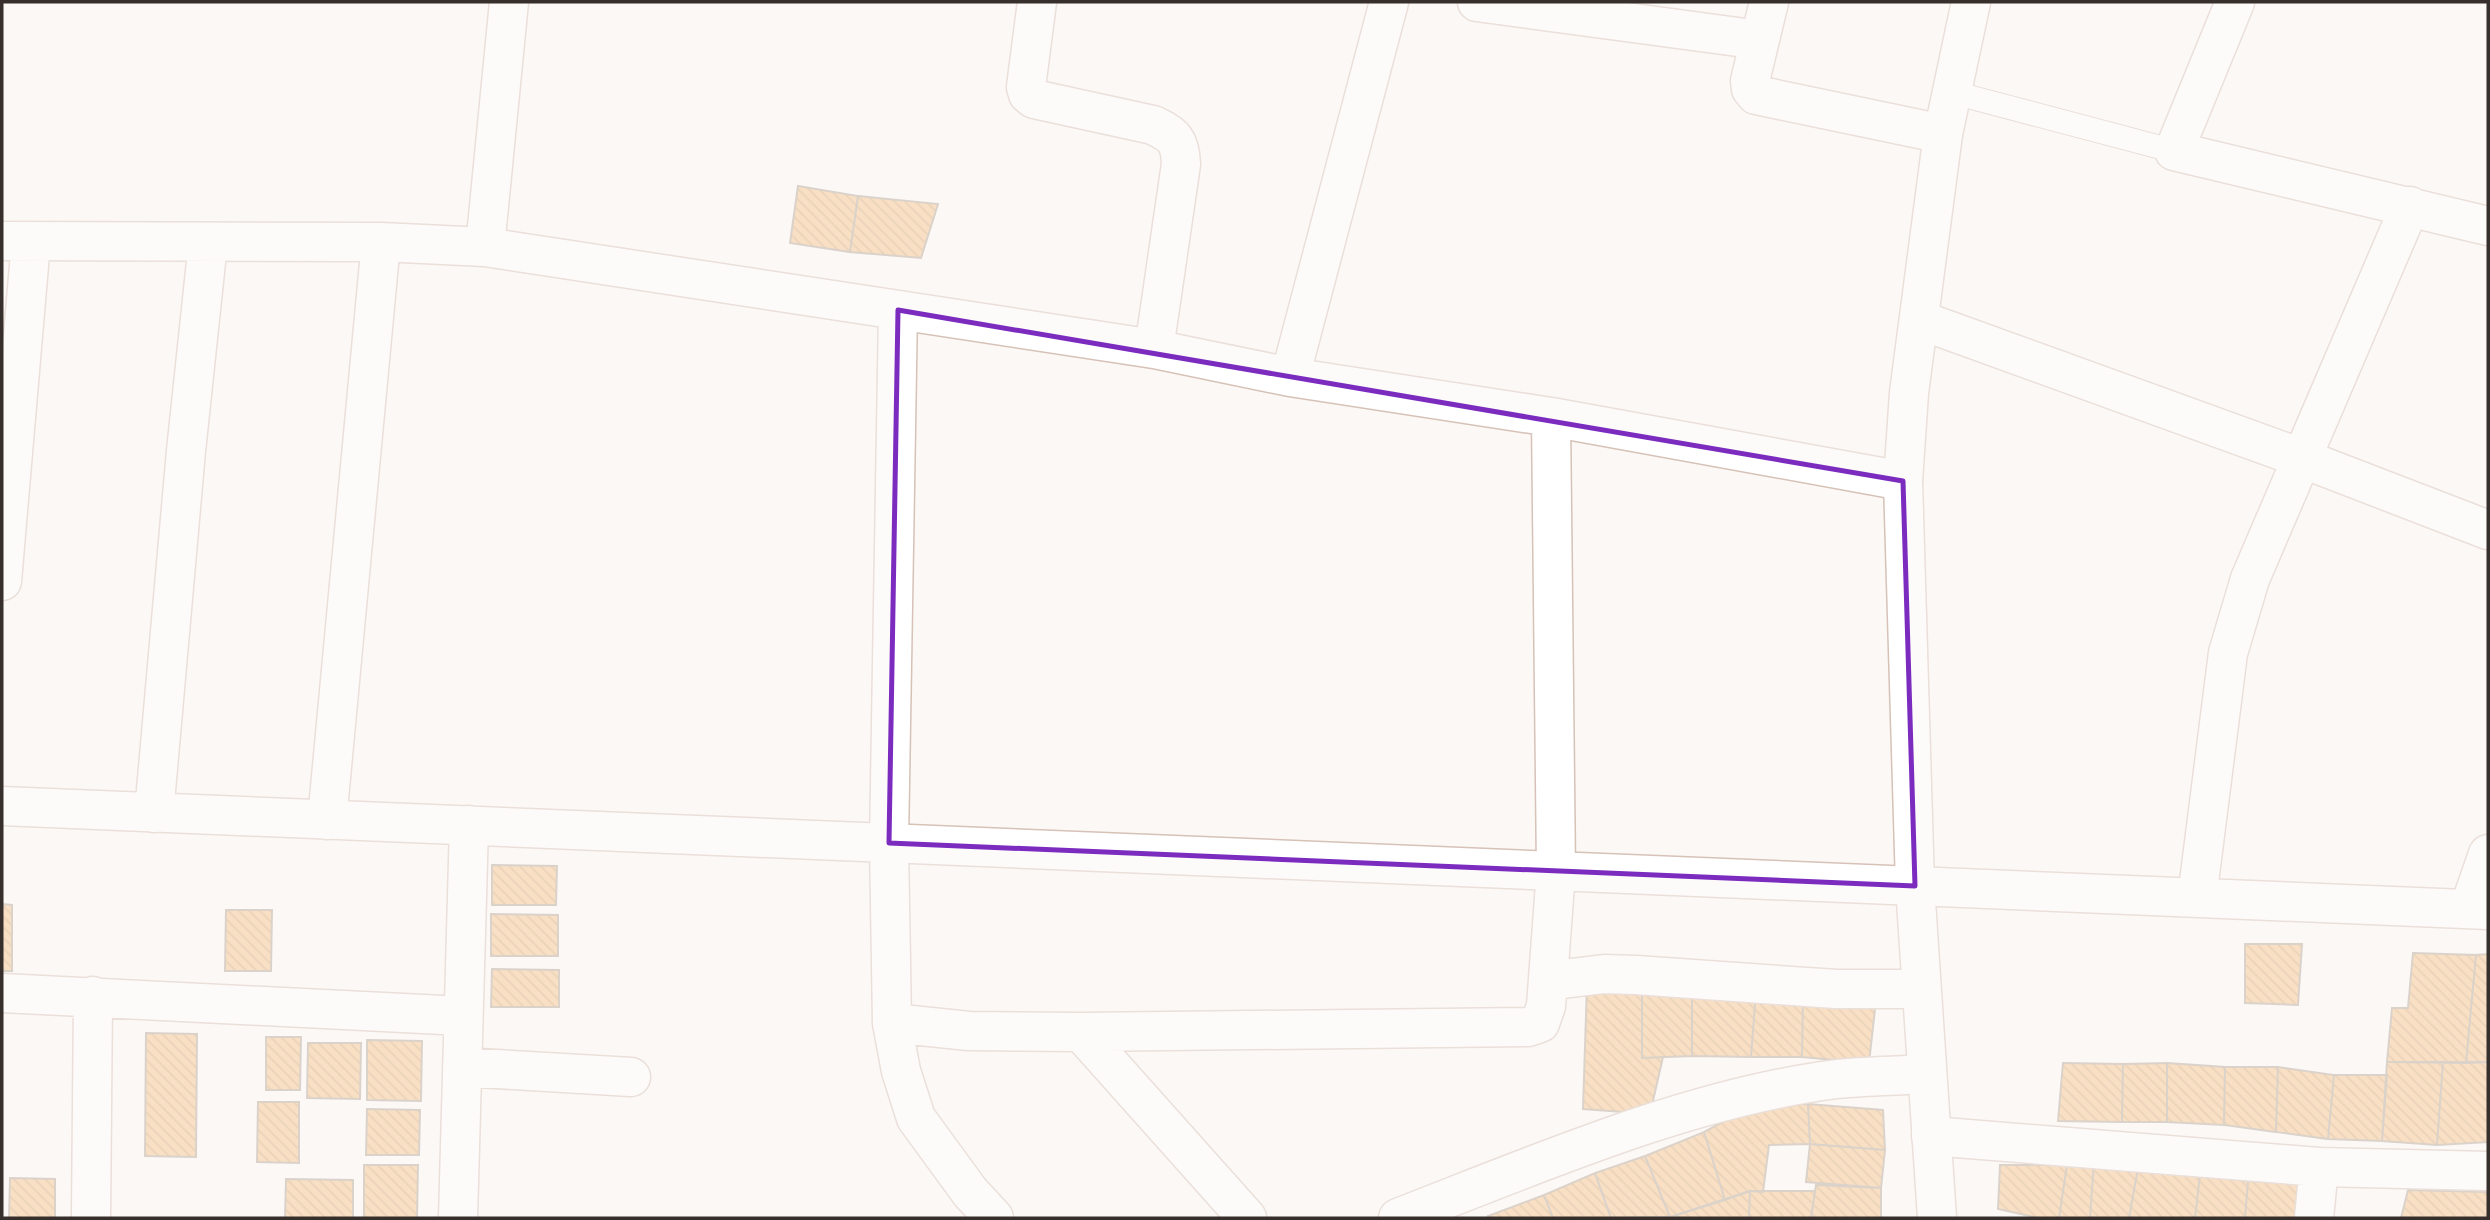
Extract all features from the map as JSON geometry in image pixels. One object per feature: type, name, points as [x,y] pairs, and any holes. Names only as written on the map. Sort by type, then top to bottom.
[{"type":"street","points":[[485,247],[509,2]]},
{"type":"street","points":[[1037,2],[1026,87],[1028,94],[1034,99],[1153,125],[1170,133],[1180,147],[1181,164],[1154,349]]},
{"type":"street","points":[[1290,377],[1390,2]]},
{"type":"street","points":[[1477,2],[1760,40]]},
{"type":"street","points":[[1769,2],[1750,81],[1751,89],[1756,95],[1943,134]]},
{"type":"street","points":[[1937,1218],[1914,886],[1903,481],[1909,393],[1943,134],[1971,2]]},
{"type":"street","points":[[2235,2],[2174,151],[2488,226]]},
{"type":"street","points":[[2197,898],[2228,653],[2250,579],[2410,206]]},
{"type":"street","points":[[2,581],[17,241],[381,242],[485,247],[1154,349],[1290,377],[1551,417],[1903,481]]},
{"type":"street","points":[[327,820],[381,242]]},
{"type":"street","points":[[154,813],[186,451],[208,243]]},
{"type":"street","points":[[898,310],[889,843],[892,1023],[901,1071],[916,1118],[970,1192],[993,1218]]},
{"type":"street","points":[[1920,320],[2301,458],[2488,530]]},
{"type":"street","points":[[892,1023],[969,1031],[1081,1032],[1528,1027],[1540,1023],[1544,1015],[1548,979],[1556,871],[1551,417]]},
{"type":"street","points":[[2,806],[2479,909],[2488,854]]},
{"type":"street","points":[[458,1218],[469,825]]},
{"type":"street","points":[[1548,979],[1604,974],[1836,989],[1922,989]]},
{"type":"street","points":[[2,993],[463,1016]]},
{"type":"street","points":[[91,1218],[93,996]]},
{"type":"street","points":[[1081,1032],[1247,1218]]},
{"type":"street","points":[[463,1067],[631,1077]]},
{"type":"street","points":[[1398,1218],[1625,1133],[1736,1099],[1836,1079],[1927,1074]]},
{"type":"street","points":[[1931,1136],[2319,1167],[2488,1171]]},
{"type":"street","points":[[2314,1218],[2319,1167]]},
{"type":"lane","points":[[1951,92],[2174,151]]},
{"type":"highlighted area","points":[[898,310],[1903,481],[1915,886],[889,843]]},
{"type":"building","points":[[798,186],[858,196],[850,252],[790,243]]},
{"type":"building","points":[[858,196],[938,204],[921,258],[850,252]]},
{"type":"building","points":[[492,865],[557,866],[556,905],[492,905]]},
{"type":"building","points":[[2,904],[12,905],[12,971],[2,971]]},
{"type":"building","points":[[226,910],[272,910],[271,971],[225,971]]},
{"type":"building","points":[[491,914],[558,915],[558,956],[491,956]]},
{"type":"building","points":[[2245,944],[2302,944],[2298,1005],[2245,1003]]},
{"type":"building","points":[[2413,953],[2476,955],[2466,1063],[2387,1062],[2392,1008],[2408,1008]]},
{"type":"building","points":[[2488,954],[2488,1062],[2466,1063],[2476,955]]},
{"type":"building","points":[[492,969],[559,970],[559,1007],[491,1007]]},
{"type":"building","points":[[1587,985],[1642,985],[1642,1058],[1663,1057],[1650,1114],[1583,1109]]},
{"type":"building","points":[[1642,985],[1692,991],[1692,1056],[1642,1058]]},
{"type":"building","points":[[1692,991],[1756,991],[1751,1057],[1692,1056]]},
{"type":"building","points":[[1756,991],[1803,997],[1802,1057],[1751,1057]]},
{"type":"building","points":[[1803,997],[1876,1000],[1869,1063],[1802,1057]]},
{"type":"building","points":[[146,1033],[197,1034],[196,1157],[145,1156]]},
{"type":"building","points":[[266,1037],[301,1037],[300,1090],[266,1090]]},
{"type":"building","points":[[367,1040],[422,1041],[421,1101],[367,1100]]},
{"type":"building","points":[[308,1043],[361,1043],[360,1099],[307,1098]]},
{"type":"building","points":[[2387,1062],[2443,1062],[2437,1145],[2382,1141]]},
{"type":"building","points":[[2443,1062],[2488,1062],[2488,1142],[2437,1145]]},
{"type":"building","points":[[2063,1063],[2123,1064],[2122,1122],[2058,1121]]},
{"type":"building","points":[[2167,1063],[2225,1067],[2224,1125],[2167,1122]]},
{"type":"building","points":[[2167,1063],[2167,1122],[2122,1122],[2123,1064]]},
{"type":"building","points":[[2225,1067],[2278,1067],[2276,1132],[2224,1125]]},
{"type":"building","points":[[2278,1067],[2334,1075],[2328,1139],[2276,1132]]},
{"type":"building","points":[[2334,1075],[2387,1075],[2382,1141],[2328,1139]]},
{"type":"building","points":[[258,1102],[299,1102],[299,1163],[257,1162]]},
{"type":"building","points":[[1808,1104],[1883,1110],[1885,1150],[1810,1144]]},
{"type":"building","points":[[1808,1104],[1810,1144],[1769,1145],[1763,1192],[1750,1191],[1725,1200],[1704,1132],[1754,1105]]},
{"type":"building","points":[[367,1109],[420,1110],[419,1155],[366,1155]]},
{"type":"building","points":[[1704,1132],[1725,1200],[1670,1217],[1645,1156]]},
{"type":"building","points":[[1810,1144],[1885,1150],[1881,1188],[1806,1182]]},
{"type":"building","points":[[1645,1156],[1670,1217],[1611,1218],[1595,1173]]},
{"type":"building","points":[[2094,1162],[2090,1218],[2059,1218],[2067,1165]]},
{"type":"building","points":[[2094,1162],[2138,1168],[2129,1218],[2090,1218]]},
{"type":"building","points":[[364,1165],[418,1165],[417,1218],[364,1218]]},
{"type":"building","points":[[2000,1165],[2067,1165],[2059,1218],[2038,1218],[1998,1209]]},
{"type":"building","points":[[2138,1168],[2200,1175],[2195,1218],[2129,1218]]},
{"type":"building","points":[[1595,1173],[1611,1218],[1553,1218],[1544,1195]]},
{"type":"building","points":[[2200,1175],[2248,1181],[2245,1218],[2195,1218]]},
{"type":"building","points":[[10,1178],[55,1179],[55,1218],[9,1218]]},
{"type":"building","points":[[286,1179],[353,1180],[353,1218],[285,1218]]},
{"type":"building","points":[[2248,1181],[2302,1184],[2296,1218],[2245,1218]]},
{"type":"building","points":[[1816,1185],[1881,1188],[1881,1218],[1811,1218]]},
{"type":"building","points":[[2408,1190],[2488,1192],[2488,1218],[2401,1218]]},
{"type":"building","points":[[1750,1191],[1815,1191],[1811,1218],[1749,1218]]},
{"type":"building","points":[[1750,1191],[1749,1218],[1670,1218],[1670,1217]]},
{"type":"building","points":[[1544,1195],[1553,1218],[1488,1216]]}]
